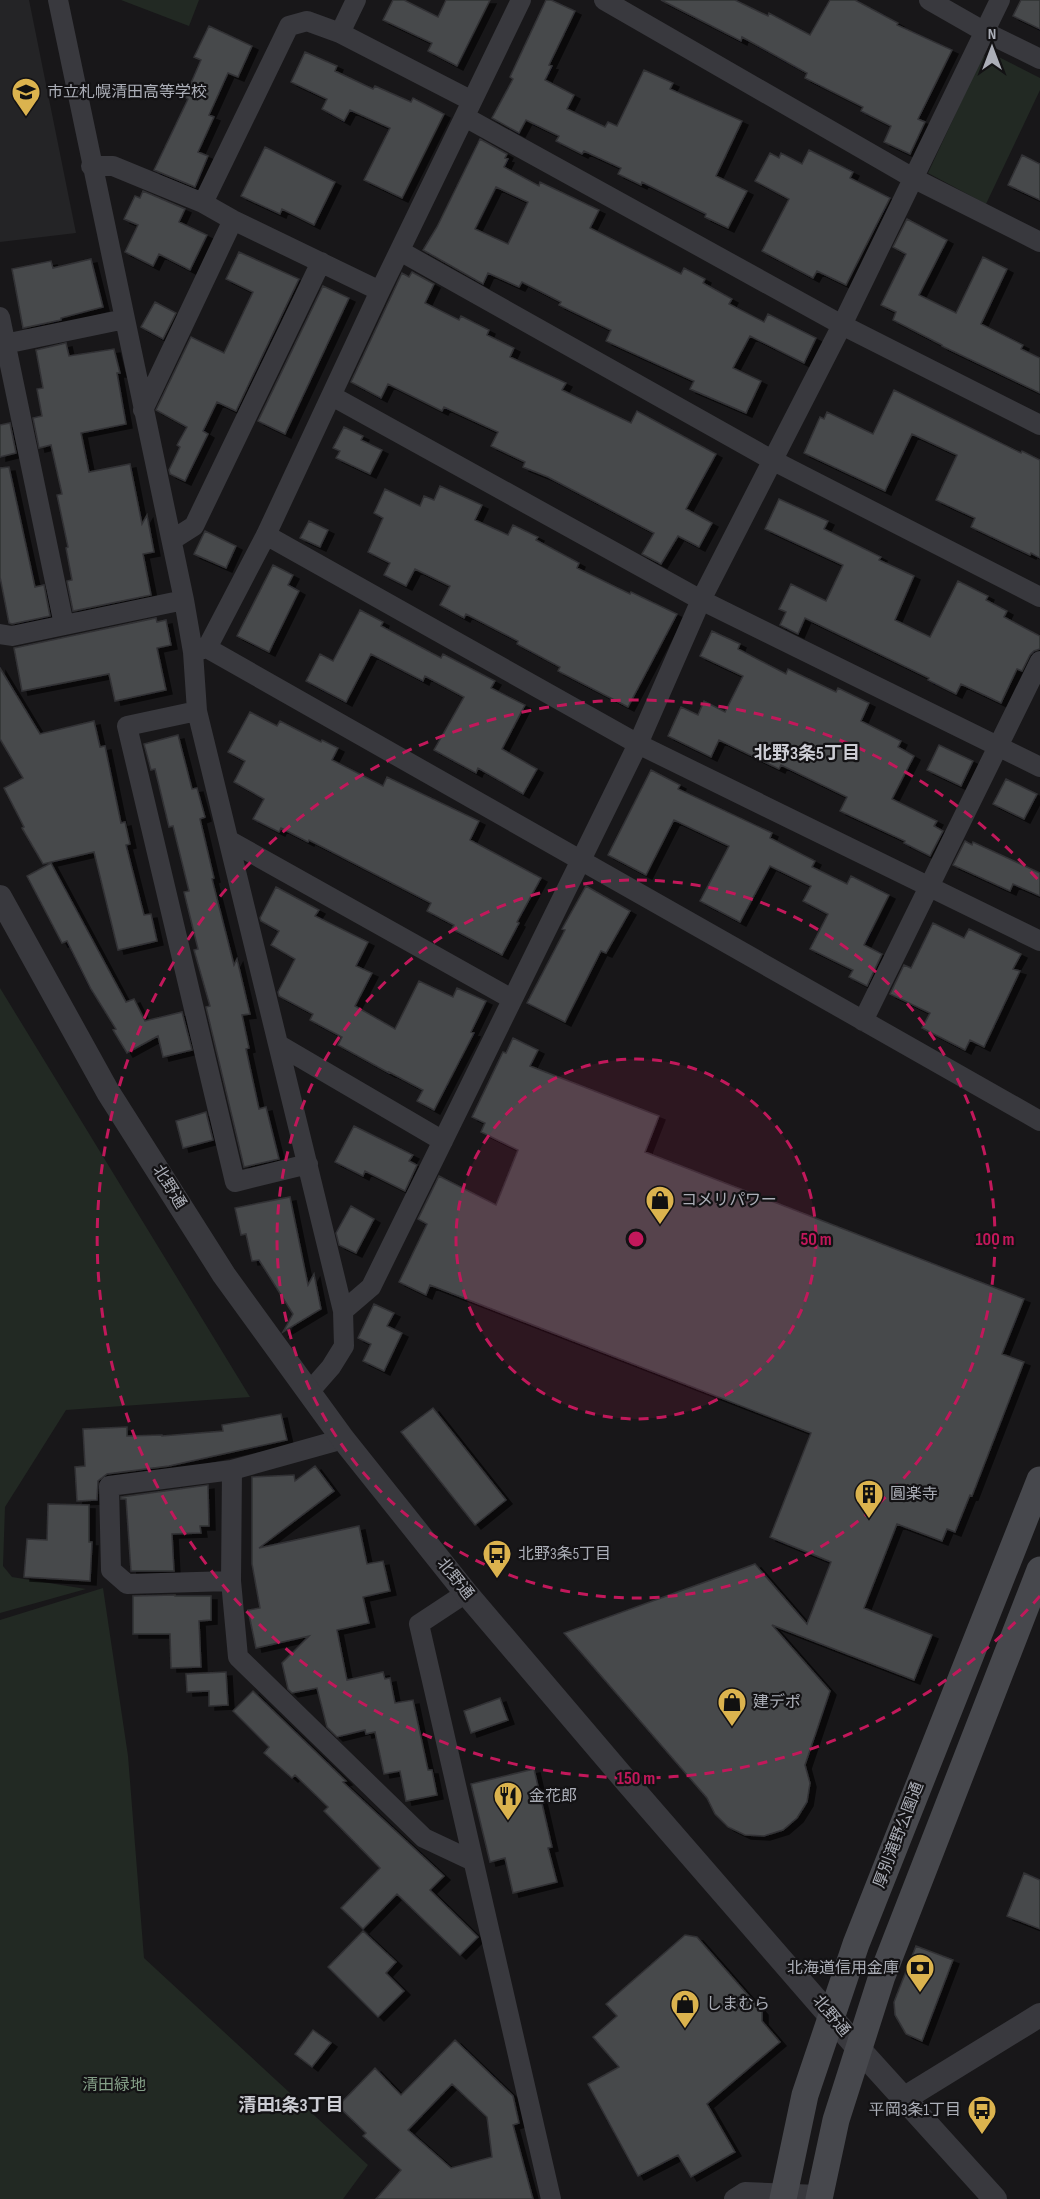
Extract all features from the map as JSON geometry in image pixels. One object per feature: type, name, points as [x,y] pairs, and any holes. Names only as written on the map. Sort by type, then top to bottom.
[{"type":"main road","name":"厚別滝野公園通","points":[[783,2196],[805,2095],[856,1944],[1040,1480]]},
{"type":"main road","name":"厚別滝野公園通","points":[[819,2197],[836,2120],[882,1976],[1040,1570]]},
{"type":"street","points":[[58,0],[184,600],[200,650],[197,711],[231,841],[343,1311],[344,1346],[331,1367],[310,1391]]},
{"type":"street","points":[[340,33],[356,0]]},
{"type":"street","points":[[200,650],[266,535],[380,291],[521,0]]},
{"type":"street","points":[[604,0],[913,178],[1040,243]]},
{"type":"street","points":[[929,0],[985,32],[1040,59]]},
{"type":"street","points":[[343,1311],[371,1287],[638,744],[701,600],[842,325],[1000,0]]},
{"type":"street","points":[[203,203],[289,26],[307,21],[340,33],[842,325],[1040,425]]},
{"type":"street","points":[[92,166],[113,166],[203,203],[233,220],[380,291]]},
{"type":"street","points":[[143,410],[233,220]]},
{"type":"street","points":[[400,251],[772,460],[1040,597]]},
{"type":"street","points":[[172,540],[194,526],[321,262]]},
{"type":"street","points":[[0,317],[3,344],[64,625]]},
{"type":"street","points":[[3,344],[125,319]]},
{"type":"street","points":[[332,396],[701,600],[1040,767]]},
{"type":"street","points":[[266,535],[638,744],[1040,941]]},
{"type":"street","points":[[0,634],[12,636],[184,600]]},
{"type":"street","points":[[200,650],[581,859],[1040,1121]]},
{"type":"street","points":[[863,1021],[1040,661]]},
{"type":"street","points":[[197,711],[127,726],[236,1182],[308,1164]]},
{"type":"street","points":[[231,841],[512,999]]},
{"type":"street","name":"北野通","points":[[0,897],[114,1101],[224,1275],[343,1438],[466,1593],[858,2048],[995,2199]]},
{"type":"street","points":[[279,1045],[443,1141]]},
{"type":"street","points":[[231,1581],[127,1584],[111,1570],[109,1486],[232,1470],[343,1438]]},
{"type":"street","points":[[232,1470],[231,1581],[238,1657],[424,1838],[473,1861]]},
{"type":"street","points":[[466,1593],[419,1624],[551,2199]]},
{"type":"street","points":[[905,2098],[1040,2015]]},
{"type":"street","points":[[734,2199],[746,2192],[819,2197]]},
{"type":"shaded area","name":"市立札幌清田高等学校","points":[[0,0],[29,0],[76,233],[0,242]]},
{"type":"green space","points":[[121,0],[199,0],[189,26]]},
{"type":"green space","points":[[991,53],[1040,78],[1040,90],[986,204],[928,173],[982,57]]},
{"type":"green space","points":[[0,988],[250,1397],[66,1410],[5,1507],[3,1566],[12,1577],[86,1589],[0,1613]]},
{"type":"green space","name":"清田緑地","points":[[103,1588],[128,1756],[144,1958],[368,2165],[343,2199],[0,2199],[0,1620]]},
{"type":"building","points":[[393,0],[404,0],[438,17],[446,0],[490,0],[457,66],[428,51],[432,43],[383,20]]},
{"type":"building","points":[[546,0],[575,11],[549,65],[552,66],[545,80],[574,95],[567,109],[605,127],[608,122],[617,126],[644,70],[673,83],[670,89],[742,121],[716,176],[747,191],[728,228],[705,217],[706,214],[642,182],[641,185],[618,174],[621,168],[584,151],[582,154],[556,141],[559,136],[526,120],[519,133],[492,118],[513,79],[510,77]]},
{"type":"building","points":[[661,0],[735,0],[768,16],[769,13],[810,35],[830,0],[855,0],[898,23],[897,25],[952,50],[918,119],[925,122],[910,154],[884,142],[891,126],[861,111],[863,107],[805,78],[807,73],[742,37],[741,41]]},
{"type":"building","points":[[1021,0],[1040,0],[1040,29],[1013,16]]},
{"type":"building","points":[[209,26],[252,46],[238,77],[228,73],[209,115],[214,117],[198,152],[208,156],[195,187],[154,170],[188,99],[185,97],[201,60],[194,57]]},
{"type":"building","points":[[305,52],[337,66],[335,71],[373,89],[375,86],[411,102],[413,98],[444,114],[402,198],[364,180],[390,128],[350,110],[344,121],[322,109],[327,99],[291,82]]},
{"type":"building","points":[[480,139],[507,154],[505,158],[508,159],[504,167],[539,186],[540,182],[599,210],[590,228],[681,274],[684,268],[705,279],[703,283],[732,299],[729,304],[764,322],[768,314],[816,338],[804,363],[750,336],[733,368],[761,381],[746,413],[690,389],[694,381],[606,341],[611,330],[559,305],[561,302],[522,282],[519,287],[488,273],[483,284],[423,250],[437,227]],"holes":[[[496,187],[528,202],[508,244],[475,229]]]},
{"type":"building","points":[[265,147],[335,182],[314,225],[282,209],[280,214],[241,196]]},
{"type":"building","points":[[809,150],[853,172],[850,178],[890,198],[846,285],[817,271],[813,278],[762,251],[789,199],[755,181],[770,153],[779,158],[781,153],[802,164]]},
{"type":"building","points":[[1022,155],[1040,164],[1040,200],[1008,185]]},
{"type":"building","points":[[143,191],[185,209],[179,222],[207,235],[190,270],[159,254],[153,266],[125,252],[138,225],[124,219],[135,196],[140,198]]},
{"type":"building","points":[[907,219],[947,240],[919,295],[956,313],[983,257],[1007,269],[981,324],[1023,345],[1021,349],[1040,358],[1040,393],[893,320],[896,312],[881,305],[906,254],[893,247]]},
{"type":"building","points":[[239,252],[299,279],[236,411],[217,402],[203,431],[208,434],[185,481],[170,474],[169,470],[180,447],[177,445],[187,427],[156,410],[191,337],[224,353],[253,292],[226,279]]},
{"type":"building","points":[[91,259],[103,307],[61,318],[61,320],[23,328],[12,269],[51,261],[53,268]]},
{"type":"building","points":[[412,272],[434,284],[425,303],[459,320],[461,316],[489,330],[487,335],[514,348],[510,357],[566,383],[562,390],[631,423],[637,411],[716,454],[686,509],[712,523],[699,547],[678,536],[661,564],[642,554],[654,533],[548,477],[523,467],[525,462],[491,446],[498,432],[444,407],[442,411],[388,384],[381,398],[351,382],[402,273],[409,277]]},
{"type":"building","points":[[323,286],[349,298],[285,434],[258,421]]},
{"type":"building","points":[[155,302],[176,313],[163,339],[141,327]]},
{"type":"building","points":[[66,343],[69,356],[114,349],[120,373],[117,373],[126,424],[81,433],[89,472],[130,464],[142,524],[147,515],[154,552],[143,554],[151,595],[73,611],[67,581],[72,580],[66,548],[68,547],[57,495],[62,494],[51,445],[39,448],[33,418],[42,416],[37,389],[43,388],[36,350]]},
{"type":"building","points":[[894,390],[1021,453],[1022,451],[1040,460],[1040,558],[971,527],[975,518],[936,500],[957,455],[912,434],[885,491],[804,453],[820,417],[824,419],[827,412],[873,434]]},
{"type":"building","points":[[10,423],[16,453],[0,457],[0,425]]},
{"type":"building","points":[[344,427],[363,436],[361,440],[382,450],[370,474],[336,458],[340,451],[333,448]]},
{"type":"building","points":[[9,467],[35,587],[44,585],[50,616],[12,624],[9,623],[0,577],[0,468]]},
{"type":"building","points":[[440,486],[482,505],[475,520],[508,535],[513,525],[538,537],[536,540],[579,563],[577,568],[677,614],[628,707],[558,671],[560,667],[517,644],[518,641],[466,614],[464,618],[440,605],[450,586],[415,569],[406,586],[384,575],[390,563],[368,552],[383,518],[374,513],[385,489],[420,506],[424,496],[434,500]]},
{"type":"building","points":[[779,499],[828,521],[824,529],[881,557],[879,560],[914,576],[895,620],[930,637],[958,581],[988,596],[986,600],[1007,611],[1004,617],[1040,636],[1040,649],[1030,655],[1022,671],[1017,669],[1001,703],[961,684],[956,694],[928,680],[929,678],[805,618],[798,634],[780,625],[786,612],[779,609],[791,584],[826,601],[843,565],[765,529]]},
{"type":"building","points":[[309,521],[328,530],[320,547],[300,538]]},
{"type":"building","points":[[205,531],[236,546],[226,568],[194,554]]},
{"type":"building","points":[[273,565],[293,575],[288,585],[299,591],[269,652],[237,636]]},
{"type":"building","points":[[360,610],[383,622],[381,626],[441,658],[443,654],[495,681],[491,688],[525,705],[502,749],[537,769],[523,794],[478,768],[476,773],[434,750],[464,697],[425,676],[423,681],[371,654],[346,702],[306,681],[320,654],[333,661]]},
{"type":"building","points":[[156,618],[157,622],[166,620],[171,645],[157,648],[166,690],[115,701],[109,674],[22,691],[14,648]]},
{"type":"building","points":[[712,631],[740,644],[738,649],[786,674],[788,669],[836,692],[838,688],[869,703],[861,721],[901,741],[898,747],[914,756],[892,799],[937,821],[934,826],[943,831],[930,856],[904,843],[905,841],[840,811],[847,797],[781,765],[779,769],[719,740],[711,757],[668,736],[681,707],[698,715],[704,701],[725,712],[743,676],[700,656]]},
{"type":"building","points":[[0,668],[40,734],[94,721],[100,747],[105,746],[121,823],[125,822],[130,844],[126,845],[144,915],[151,914],[157,941],[118,950],[94,852],[43,864],[22,828],[24,827],[4,788],[23,778],[0,739]]},
{"type":"building","points":[[250,712],[277,726],[280,721],[338,748],[332,760],[383,786],[387,777],[479,821],[470,840],[541,878],[502,955],[452,929],[454,925],[427,911],[431,903],[309,840],[308,842],[281,828],[279,832],[253,819],[264,799],[234,782],[245,761],[228,752]]},
{"type":"building","points":[[178,735],[192,789],[197,788],[205,817],[200,819],[214,878],[212,879],[234,965],[237,959],[250,1014],[242,1015],[249,1048],[246,1049],[259,1109],[266,1107],[279,1159],[244,1167],[206,1007],[210,1006],[194,950],[198,949],[184,892],[189,891],[173,826],[169,827],[155,769],[151,770],[144,744]]},
{"type":"building","points":[[939,745],[973,761],[961,786],[927,770]]},
{"type":"building","points":[[651,770],[680,785],[678,789],[772,833],[770,838],[815,861],[812,867],[847,884],[851,876],[889,895],[864,945],[882,954],[867,986],[849,977],[853,970],[810,949],[828,914],[803,901],[811,886],[770,866],[740,922],[700,901],[729,846],[674,820],[646,875],[608,855]]},
{"type":"building","points":[[1006,779],[1037,794],[1024,819],[993,804]]},
{"type":"building","points":[[965,841],[972,845],[973,842],[1040,873],[1040,896],[1013,884],[1010,891],[953,865]]},
{"type":"building","points":[[51,863],[126,1002],[134,999],[145,1021],[182,1012],[192,1050],[163,1057],[158,1036],[127,1053],[67,941],[62,943],[27,876]]},
{"type":"building","points":[[586,886],[630,911],[606,953],[601,951],[565,1022],[527,1003],[565,930],[562,929]]},
{"type":"building","points":[[276,887],[319,910],[315,916],[368,942],[356,966],[372,973],[355,1006],[395,1029],[419,981],[453,997],[457,988],[486,1001],[471,1032],[474,1033],[434,1110],[417,1101],[423,1090],[338,1045],[342,1037],[310,1020],[313,1014],[279,996],[278,992],[295,959],[271,945],[279,931],[261,921],[260,918]]},
{"type":"building","points":[[933,923],[964,938],[969,929],[1021,954],[1013,969],[1020,971],[984,1047],[970,1040],[965,1050],[922,1028],[930,1013],[890,994],[904,965],[911,968]]},
{"type":"building","name":"コメリパワー","points":[[513,1038],[538,1050],[530,1066],[659,1116],[645,1152],[1024,1299],[1002,1354],[1024,1362],[972,1496],[970,1495],[955,1532],[947,1529],[942,1541],[897,1524],[864,1608],[932,1635],[914,1680],[772,1625],[830,1691],[805,1765],[810,1783],[807,1802],[797,1818],[783,1830],[764,1836],[745,1835],[728,1827],[715,1814],[707,1798],[564,1633],[755,1564],[807,1624],[831,1562],[770,1537],[811,1433],[430,1285],[426,1295],[399,1282],[427,1224],[418,1219],[439,1176],[496,1205],[518,1150],[481,1132],[485,1123],[472,1117],[503,1052],[506,1053]]},
{"type":"building","points":[[206,1112],[213,1140],[183,1148],[176,1121]]},
{"type":"building","points":[[354,1126],[413,1155],[409,1161],[417,1165],[405,1191],[365,1171],[363,1176],[335,1162]]},
{"type":"building","points":[[290,1197],[308,1285],[314,1274],[321,1309],[283,1332],[293,1314],[259,1260],[252,1261],[246,1234],[241,1235],[235,1208]]},
{"type":"building","points":[[351,1206],[374,1219],[356,1253],[339,1245],[336,1233]]},
{"type":"building","points":[[374,1304],[394,1313],[387,1326],[402,1333],[384,1371],[363,1361],[371,1344],[358,1338]]},
{"type":"building","points":[[433,1408],[506,1500],[475,1525],[401,1432]]},
{"type":"building","points":[[281,1414],[287,1440],[169,1466],[107,1474],[98,1481],[97,1500],[77,1501],[75,1467],[85,1466],[83,1429],[127,1427],[127,1436],[162,1436],[223,1431],[222,1425]]},
{"type":"building","points":[[315,1466],[334,1491],[259,1548],[359,1526],[367,1564],[383,1561],[390,1591],[363,1597],[369,1623],[337,1630],[347,1680],[383,1672],[385,1679],[390,1678],[395,1703],[413,1700],[428,1770],[432,1770],[437,1795],[406,1801],[400,1771],[384,1774],[375,1732],[366,1734],[365,1730],[337,1737],[327,1727],[317,1688],[292,1693],[288,1689],[282,1663],[309,1636],[256,1648],[248,1610],[260,1608],[252,1564],[252,1477],[294,1475],[295,1481]]},
{"type":"building","points":[[208,1485],[209,1526],[200,1526],[201,1533],[172,1534],[174,1571],[131,1571],[126,1499],[121,1499],[121,1497]]},
{"type":"building","points":[[48,1504],[89,1505],[89,1542],[92,1542],[90,1581],[24,1577],[27,1539],[47,1540]]},
{"type":"building","points":[[133,1596],[211,1596],[211,1620],[199,1621],[201,1667],[171,1668],[170,1634],[133,1634]]},
{"type":"building","points":[[226,1672],[228,1705],[209,1706],[209,1691],[187,1692],[186,1674]]},
{"type":"building","points":[[253,1691],[346,1781],[343,1782],[444,1876],[430,1890],[478,1937],[460,1955],[397,1894],[363,1929],[341,1908],[380,1868],[324,1811],[328,1807],[295,1775],[292,1778],[264,1753],[269,1747],[233,1711]]},
{"type":"building","points":[[500,1698],[508,1720],[471,1733],[464,1711]]},
{"type":"building","points":[[534,1769],[552,1847],[548,1848],[557,1882],[513,1893],[505,1858],[490,1862],[471,1784]]},
{"type":"building","points":[[1024,1873],[1040,1880],[1040,1929],[1007,1916]]},
{"type":"building","points":[[363,1931],[396,1962],[386,1973],[404,1991],[378,2017],[328,1967]]},
{"type":"building","name":"しまむら","points":[[685,1935],[697,1937],[762,2011],[762,2021],[780,2042],[707,2104],[735,2152],[691,2177],[678,2155],[638,2176],[588,2084],[619,2067],[593,2037],[617,2016],[606,2004]]},
{"type":"building","points":[[916,1946],[953,1960],[922,2041],[906,2034],[895,2015],[894,2002]]},
{"type":"building","points":[[313,2030],[331,2043],[312,2067],[295,2054]]},
{"type":"building","points":[[455,2040],[513,2096],[519,2123],[513,2125],[533,2199],[376,2199],[401,2170],[363,2136],[366,2133],[338,2106],[375,2068],[401,2095]],"holes":[[[452,2084],[487,2117],[492,2157],[451,2168],[408,2130]]]},
{"type":"place","name":"市立札幌清田高等学校","points":[[26,118]]},
{"type":"place","name":"コメリパワー","points":[[660,1226]]},
{"type":"place","name":"圓楽寺","points":[[869,1520]]},
{"type":"place","name":"北野3条5丁目","points":[[497,1580]]},
{"type":"place","name":"建デポ","points":[[732,1728]]},
{"type":"place","name":"金花郎","points":[[508,1822]]},
{"type":"place","name":"北海道信用金庫","points":[[920,1994]]},
{"type":"place","name":"しまむら","points":[[685,2030]]},
{"type":"place","name":"平岡3条1丁目","points":[[982,2136]]},
{"type":"district","name":"北野3条5丁目","points":[[807,753]]},
{"type":"district","name":"清田1条3丁目","points":[[291,2105]]}]
